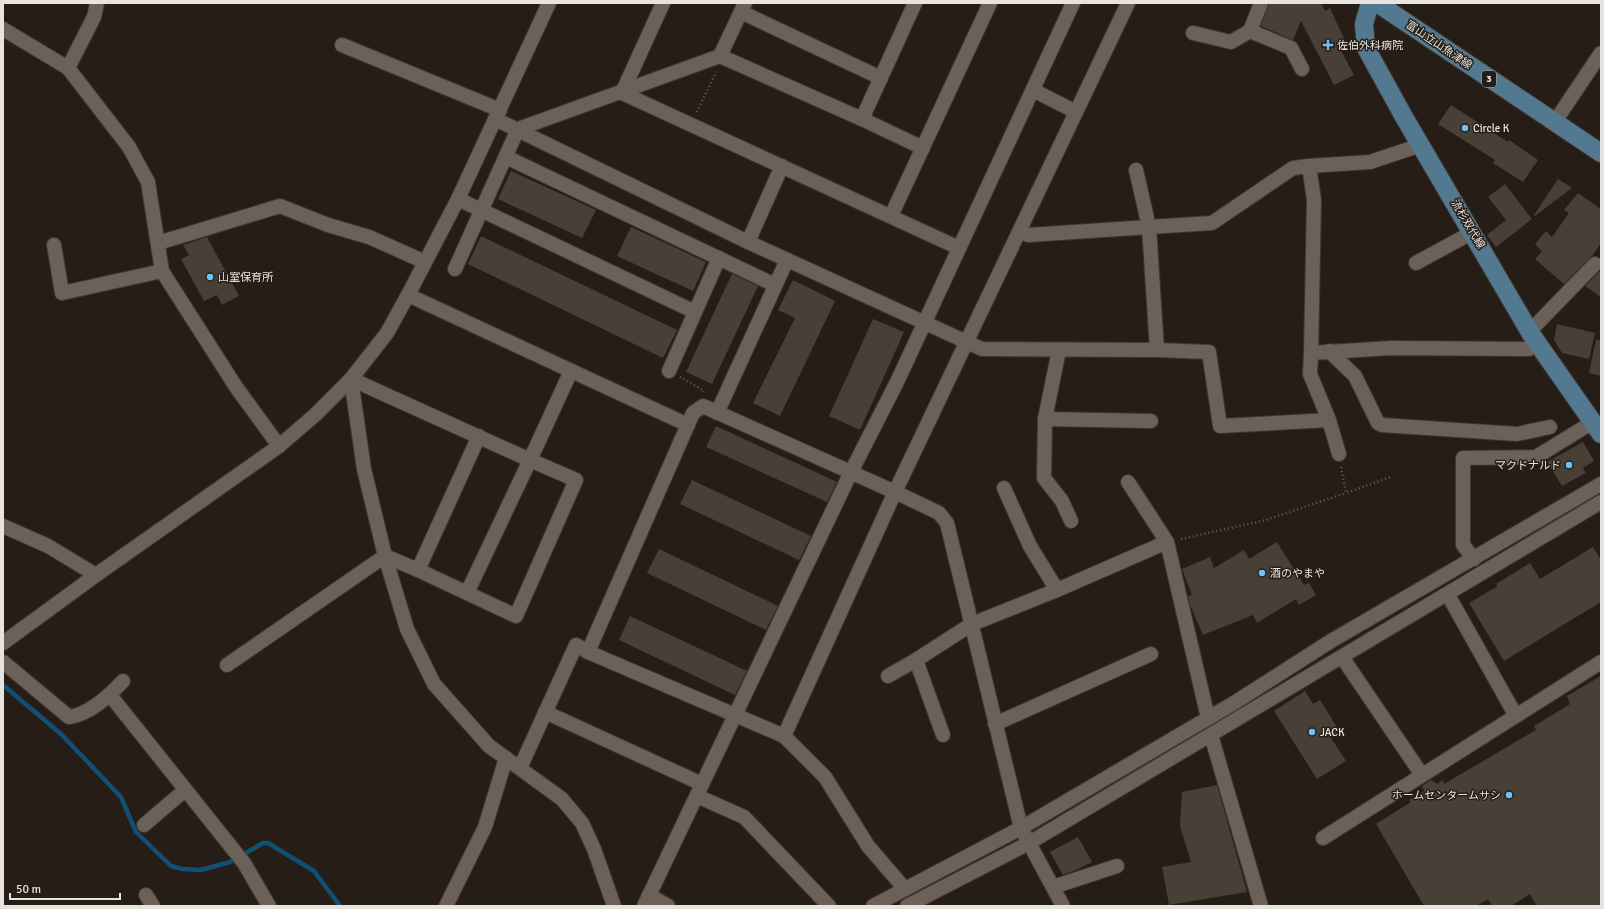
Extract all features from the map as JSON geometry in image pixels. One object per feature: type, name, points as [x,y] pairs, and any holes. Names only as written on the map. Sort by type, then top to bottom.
[{"type":"main road","name":"流杉双代線","points":[[1370,3],[1364,24],[1366,48],[1534,337],[1597,428]]},
{"type":"main road","name":"富山立山魚津線","points":[[1377,3],[1554,123],[1601,153]]},
{"type":"street","points":[[68,68],[94,17],[97,3]]},
{"type":"street","points":[[3,643],[96,575],[279,446],[315,415],[351,379],[387,333],[408,295],[458,199],[549,3]]},
{"type":"street","points":[[622,93],[663,3]]},
{"type":"street","points":[[891,216],[990,3]]},
{"type":"street","points":[[668,906],[646,901],[851,472],[897,382],[1073,3]]},
{"type":"street","points":[[784,736],[895,492],[1128,3]]},
{"type":"street","points":[[1193,33],[1230,42],[1250,31],[1261,3]]},
{"type":"street","points":[[862,118],[881,78],[911,4]]},
{"type":"street","points":[[455,270],[518,130],[720,56],[743,7],[881,78]]},
{"type":"street","points":[[3,29],[68,68],[129,147],[148,182],[162,271],[236,387],[279,446]]},
{"type":"street","points":[[1250,31],[1291,48],[1302,69]]},
{"type":"street","points":[[342,45],[497,114],[518,130],[748,242],[982,349],[1157,350],[1209,352],[1220,426],[1329,420]]},
{"type":"street","points":[[1554,123],[1601,53]]},
{"type":"street","points":[[720,56],[862,118],[922,148]]},
{"type":"street","points":[[1032,90],[1076,112]]},
{"type":"street","points":[[622,93],[959,248]]},
{"type":"street","points":[[1019,232],[1029,235],[1212,223],[1293,168],[1370,162],[1421,145]]},
{"type":"street","points":[[506,157],[775,285]]},
{"type":"street","points":[[748,242],[782,166]]},
{"type":"street","points":[[1309,166],[1314,200],[1310,374],[1329,420],[1339,454]]},
{"type":"street","points":[[1136,170],[1149,227],[1157,350]]},
{"type":"street","points":[[458,199],[695,312]]},
{"type":"street","points":[[158,243],[280,206],[328,225],[369,237],[425,262]]},
{"type":"street","points":[[1416,263],[1473,232]]},
{"type":"street","points":[[54,245],[62,293],[162,271]]},
{"type":"street","points":[[669,371],[719,258]]},
{"type":"street","points":[[717,413],[787,260]]},
{"type":"street","points":[[1311,353],[1391,348],[1529,349],[1534,337],[1595,264]]},
{"type":"street","points":[[408,295],[688,425]]},
{"type":"street","points":[[1059,350],[1045,419],[1044,478],[1062,501],[1071,522]]},
{"type":"street","points":[[1329,352],[1355,376],[1378,423],[1382,425],[1517,434],[1550,427]]},
{"type":"street","points":[[468,594],[571,371]]},
{"type":"street","points":[[351,379],[576,480],[516,616],[385,556]]},
{"type":"street","points":[[351,379],[364,469],[385,556],[408,629],[434,684],[489,746],[562,799],[582,823],[594,849],[614,906]]},
{"type":"street","points":[[588,652],[693,413],[703,406],[895,492],[938,513],[947,523],[1021,828],[1063,906]]},
{"type":"street","points":[[1045,419],[1151,421]]},
{"type":"street","points":[[1474,559],[1463,545],[1463,458],[1536,457],[1597,428]]},
{"type":"street","points":[[418,570],[479,436]]},
{"type":"street","points":[[1128,482],[1168,542],[1208,718]]},
{"type":"street","points":[[873,906],[1021,828],[1208,718],[1331,641],[1601,484]]},
{"type":"street","points":[[1004,488],[1030,546],[1057,590]]},
{"type":"street","points":[[907,906],[1029,843],[1448,595],[1601,502]]},
{"type":"street","points":[[3,526],[48,546],[96,575]]},
{"type":"street","points":[[888,676],[972,624],[1057,590],[1168,542]]},
{"type":"street","points":[[227,665],[385,556]]},
{"type":"street","points":[[1448,595],[1516,716]]},
{"type":"street","points":[[520,768],[576,645],[588,652],[784,736],[825,777],[868,846],[905,889]]},
{"type":"street","points":[[995,724],[1151,654]]},
{"type":"street","points":[[1342,657],[1422,775]]},
{"type":"street","points":[[916,660],[943,734]]},
{"type":"street","points":[[3,662],[69,717],[79,716],[110,695],[123,681]]},
{"type":"street","points":[[1323,838],[1601,662]]},
{"type":"street","points":[[110,695],[244,862],[269,906]]},
{"type":"street","points":[[545,712],[699,790],[744,817],[829,906]]},
{"type":"street","points":[[1211,735],[1261,906]]},
{"type":"street","points":[[446,906],[485,827],[506,758]]},
{"type":"street","points":[[144,825],[185,790]]},
{"type":"street","points":[[1053,887],[1117,866]]},
{"type":"path","points":[[691,124],[719,67],[720,56]]},
{"type":"path","points":[[669,371],[703,390],[703,406]]},
{"type":"path","points":[[1339,454],[1346,493]]},
{"type":"path","points":[[1168,542],[1266,520],[1391,477]]},
{"type":"building","name":"佐伯外科病院","points":[[1269,3],[1321,3],[1325,11],[1330,8],[1346,43],[1339,47],[1354,75],[1334,85],[1301,21],[1293,40],[1261,26]]},
{"type":"building","points":[[1451,105],[1508,142],[1509,140],[1538,160],[1523,182],[1493,163],[1495,160],[1438,124]]},
{"type":"building","points":[[511,171],[596,210],[582,238],[498,199]]},
{"type":"building","points":[[1558,179],[1572,188],[1535,216],[1534,215]]},
{"type":"building","points":[[1505,184],[1532,219],[1496,247],[1487,235],[1506,220],[1488,197]]},
{"type":"building","points":[[1578,193],[1601,209],[1601,243],[1592,256],[1564,284],[1535,259],[1542,251],[1535,244],[1546,231],[1552,237],[1569,213],[1564,210]]},
{"type":"building","points":[[631,227],[706,262],[693,291],[617,256]]},
{"type":"building","points":[[481,236],[677,330],[663,358],[468,264]]},
{"type":"building","name":"山室保育所","points":[[207,237],[239,296],[222,305],[217,295],[204,301],[181,259],[189,255],[183,245]]},
{"type":"building","points":[[1600,271],[1601,272],[1601,297],[1585,286]]},
{"type":"building","points":[[732,274],[758,286],[712,384],[686,372]]},
{"type":"building","points":[[793,280],[835,301],[780,416],[753,403],[795,318],[778,310]]},
{"type":"building","points":[[873,319],[904,332],[860,430],[829,416]]},
{"type":"building","points":[[1557,324],[1595,333],[1589,359],[1562,353],[1554,340]]},
{"type":"building","points":[[1596,340],[1601,340],[1601,376],[1589,373]]},
{"type":"building","points":[[716,426],[837,482],[827,502],[706,447]]},
{"type":"building","name":"マクドナルド","points":[[1583,442],[1594,461],[1583,468],[1586,473],[1562,486],[1547,462]]},
{"type":"building","points":[[692,480],[811,536],[799,560],[680,504]]},
{"type":"building","points":[[1277,542],[1304,585],[1309,583],[1316,595],[1299,605],[1296,599],[1257,623],[1253,615],[1203,635],[1190,605],[1188,596],[1192,595],[1182,569],[1210,557],[1214,568],[1244,550],[1249,559]]},
{"type":"building","points":[[1593,547],[1601,560],[1601,602],[1504,661],[1469,603],[1498,586],[1496,584],[1530,563],[1540,579]]},
{"type":"building","points":[[659,549],[778,606],[766,630],[647,573]]},
{"type":"building","points":[[630,616],[747,671],[735,695],[619,640]]},
{"type":"building","name":"ホームセンタームサシ","points":[[1601,676],[1601,906],[1537,906],[1530,894],[1511,906],[1492,906],[1488,899],[1476,906],[1424,906],[1376,824],[1411,802],[1409,800],[1424,791],[1422,786],[1431,780],[1437,784],[1443,780],[1444,784],[1536,730],[1534,726],[1570,704],[1567,696]]},
{"type":"building","points":[[1305,691],[1313,704],[1320,700],[1340,732],[1331,738],[1346,761],[1317,779],[1274,711]]},
{"type":"building","points":[[1217,785],[1247,892],[1169,905],[1162,867],[1191,862],[1180,826],[1182,792]]},
{"type":"building","points":[[1078,837],[1092,862],[1063,875],[1050,852]]},
{"type":"waterway","points":[[3,685],[61,734],[121,797],[136,832],[171,866],[182,869],[201,870],[230,862],[263,843],[268,843],[314,871],[340,906]]},
{"type":"place","name":"佐伯外科病院","points":[[1328,45]]},
{"type":"place","name":"Circle K","points":[[1465,128]]},
{"type":"place","name":"山室保育所","points":[[210,277]]},
{"type":"place","name":"マクドナルド","points":[[1569,465]]},
{"type":"place","name":"酒のやまや","points":[[1262,573]]},
{"type":"place","name":"JACK","points":[[1312,732]]},
{"type":"place","name":"ホームセンタームサシ","points":[[1509,795]]}]
